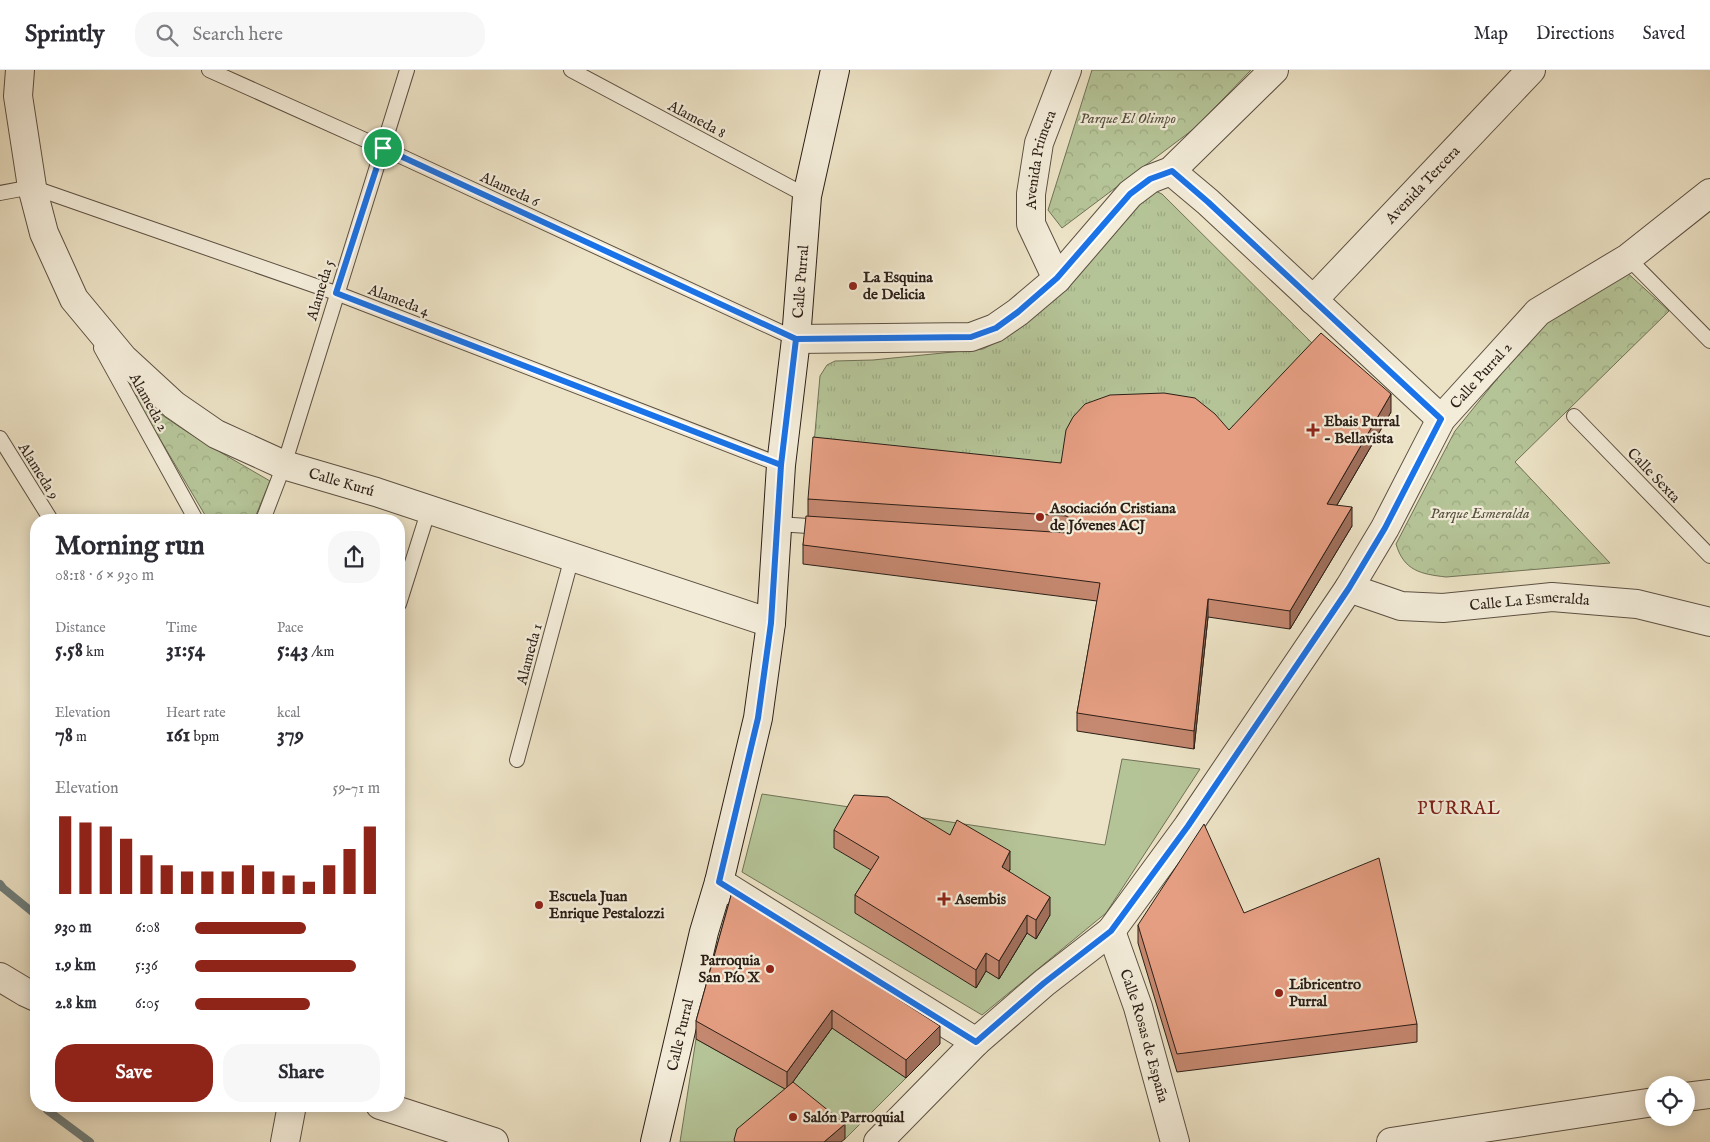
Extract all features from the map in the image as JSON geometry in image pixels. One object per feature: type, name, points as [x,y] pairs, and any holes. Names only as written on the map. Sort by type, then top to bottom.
[{"type":"street","name":"Calle Kurú","points":[[20,70],[18,96],[32,187],[44,232],[74,299],[123,358],[174,405],[216,434],[284,465],[376,492],[771,623]]},
{"type":"street","name":"Calle Purral","points":[[655,1142],[704,932],[719,882],[758,718],[771,623],[781,465],[796,339],[807,196],[835,70]]},
{"type":"street","name":"Avenida Primera","points":[[1057,278],[1031,224],[1031,194],[1039,143],[1068,70]]},
{"type":"street","points":[[796,339],[971,337],[996,328],[1018,312],[1057,278],[1130,194],[1150,179],[1172,171],[1274,70]]},
{"type":"street","name":"Avenida Tercera","points":[[1314,300],[1532,70]]},
{"type":"street","points":[[1172,171],[1208,202],[1441,419]]},
{"type":"street","name":"Calle Purral 2","points":[[878,1142],[976,1042],[1044,983],[1111,931],[1188,826],[1349,588],[1385,528],[1441,419],[1538,312],[1628,258],[1710,193]]},
{"type":"street","name":"Calle La Esmeralda","points":[[1349,588],[1401,606],[1443,608],[1552,597],[1637,604],[1710,622]]},
{"type":"street","points":[[719,882],[976,1042]]},
{"type":"street","name":"Calle Rosas de España","points":[[1111,931],[1138,1007],[1175,1142]]},
{"type":"street","points":[[0,977],[30,993]]},
{"type":"street","points":[[1695,1096],[1710,1094]]},
{"type":"street","points":[[1391,1142],[1645,1103]]},
{"type":"street","points":[[285,1142],[291,1112]]},
{"type":"street","points":[[402,1112],[494,1142]]},
{"type":"lane","name":"Alameda 6","points":[[209,70],[383,148],[796,339]]},
{"type":"lane","name":"Alameda 5","points":[[265,514],[284,465],[407,70]]},
{"type":"lane","name":"Alameda 8","points":[[571,70],[807,196]]},
{"type":"lane","name":"Alameda 4","points":[[0,193],[32,187],[336,293],[781,465]]},
{"type":"lane","points":[[1628,258],[1710,340]]},
{"type":"lane","name":"Alameda 2","points":[[74,299],[193,514]]},
{"type":"lane","name":"Calle Sexta","points":[[1574,416],[1710,556]]},
{"type":"lane","name":"Alameda 9","points":[[0,438],[47,514]]},
{"type":"lane","points":[[405,585],[429,510]]},
{"type":"lane","points":[[777,524],[835,528]]},
{"type":"lane","name":"Alameda 1","points":[[517,760],[572,557]]},
{"type":"green space","name":"Parque El Olimpo","points":[[1092,70],[1251,70],[1195,128],[1062,228],[1048,210]]},
{"type":"green space","points":[[1153,190],[1162,194],[1321,352],[1229,449],[1061,482],[813,455],[820,376],[827,365],[835,361],[873,360],[983,349],[1010,335],[1051,294],[1141,195]]},
{"type":"green space","name":"Parque Esmeralda","points":[[1622,268],[1669,311],[1515,462],[1610,563],[1446,577],[1421,572],[1409,566],[1399,553],[1396,544],[1455,431],[1543,322]]},
{"type":"green space","points":[[132,392],[181,428],[270,481],[256,514],[204,514]]},
{"type":"green space","points":[[1122,759],[1200,769],[1106,913],[982,1015],[742,872],[762,794],[1105,845]],"holes":[[[1010,869],[1002,885],[1036,939],[1027,933],[999,979],[986,971],[879,875]]]},
{"type":"green space","points":[[832,1028],[906,1078],[845,1139],[793,1096],[738,1142],[680,1142],[696,1039],[787,1090]]},
{"type":"building","points":[[1321,333],[1391,394],[1327,504],[1352,507],[1290,611],[1208,599],[1194,731],[1077,713],[1100,583],[803,545],[806,516],[1068,533],[1074,525],[1070,518],[1066,516],[808,499],[813,437],[1061,463],[1066,430],[1073,417],[1085,404],[1110,395],[1164,393],[1195,398],[1215,414],[1229,430]]},
{"type":"building","name":"Asembis","points":[[854,795],[888,797],[950,835],[957,820],[1010,851],[1002,867],[1050,897],[1036,920],[1027,915],[999,961],[986,953],[976,970],[855,895],[879,857],[834,830]]},
{"type":"building","name":"Libricentro Purral","points":[[1204,824],[1244,913],[1379,858],[1417,1024],[1177,1054],[1138,925]]},
{"type":"building","name":"Parroquia San Pío X","points":[[732,892],[940,1026],[906,1060],[832,1010],[787,1072],[696,1021]]},
{"type":"building","name":"Salón Parroquial","points":[[793,1082],[845,1124],[824,1142],[735,1142],[737,1129]]},
{"type":"waterway","points":[[0,884],[30,910]]},
{"type":"waterway","points":[[50,1112],[90,1142]]},
{"type":"place","name":"La Esquina de Delicia","points":[[853,286]]},
{"type":"place","name":"Ebais Purral - Bellavista","points":[[1313,430]]},
{"type":"place","name":"Asociación Cristiana de Jóvenes ACJ","points":[[1040,517]]},
{"type":"place","name":"Asembis","points":[[944,899]]},
{"type":"place","name":"Escuela Juan Enrique Pestalozzi","points":[[539,905]]},
{"type":"place","name":"Parroquia San Pío X","points":[[770,969]]},
{"type":"place","name":"Libricentro Purral","points":[[1279,993]]},
{"type":"place","name":"Salón Parroquial","points":[[793,1117]]},
{"type":"district","name":"PURRAL","points":[[1459,808]]},
{"type":"route","points":[[383,148],[336,293],[781,465],[788,402],[796,339],[971,337],[996,328],[1018,312],[1057,278],[1130,194],[1150,179],[1172,171],[1208,202],[1441,419],[1385,528],[1349,588],[1188,826],[1111,931],[1044,983],[976,1042],[719,882],[758,718],[771,623],[781,465],[796,339],[383,148]]}]
